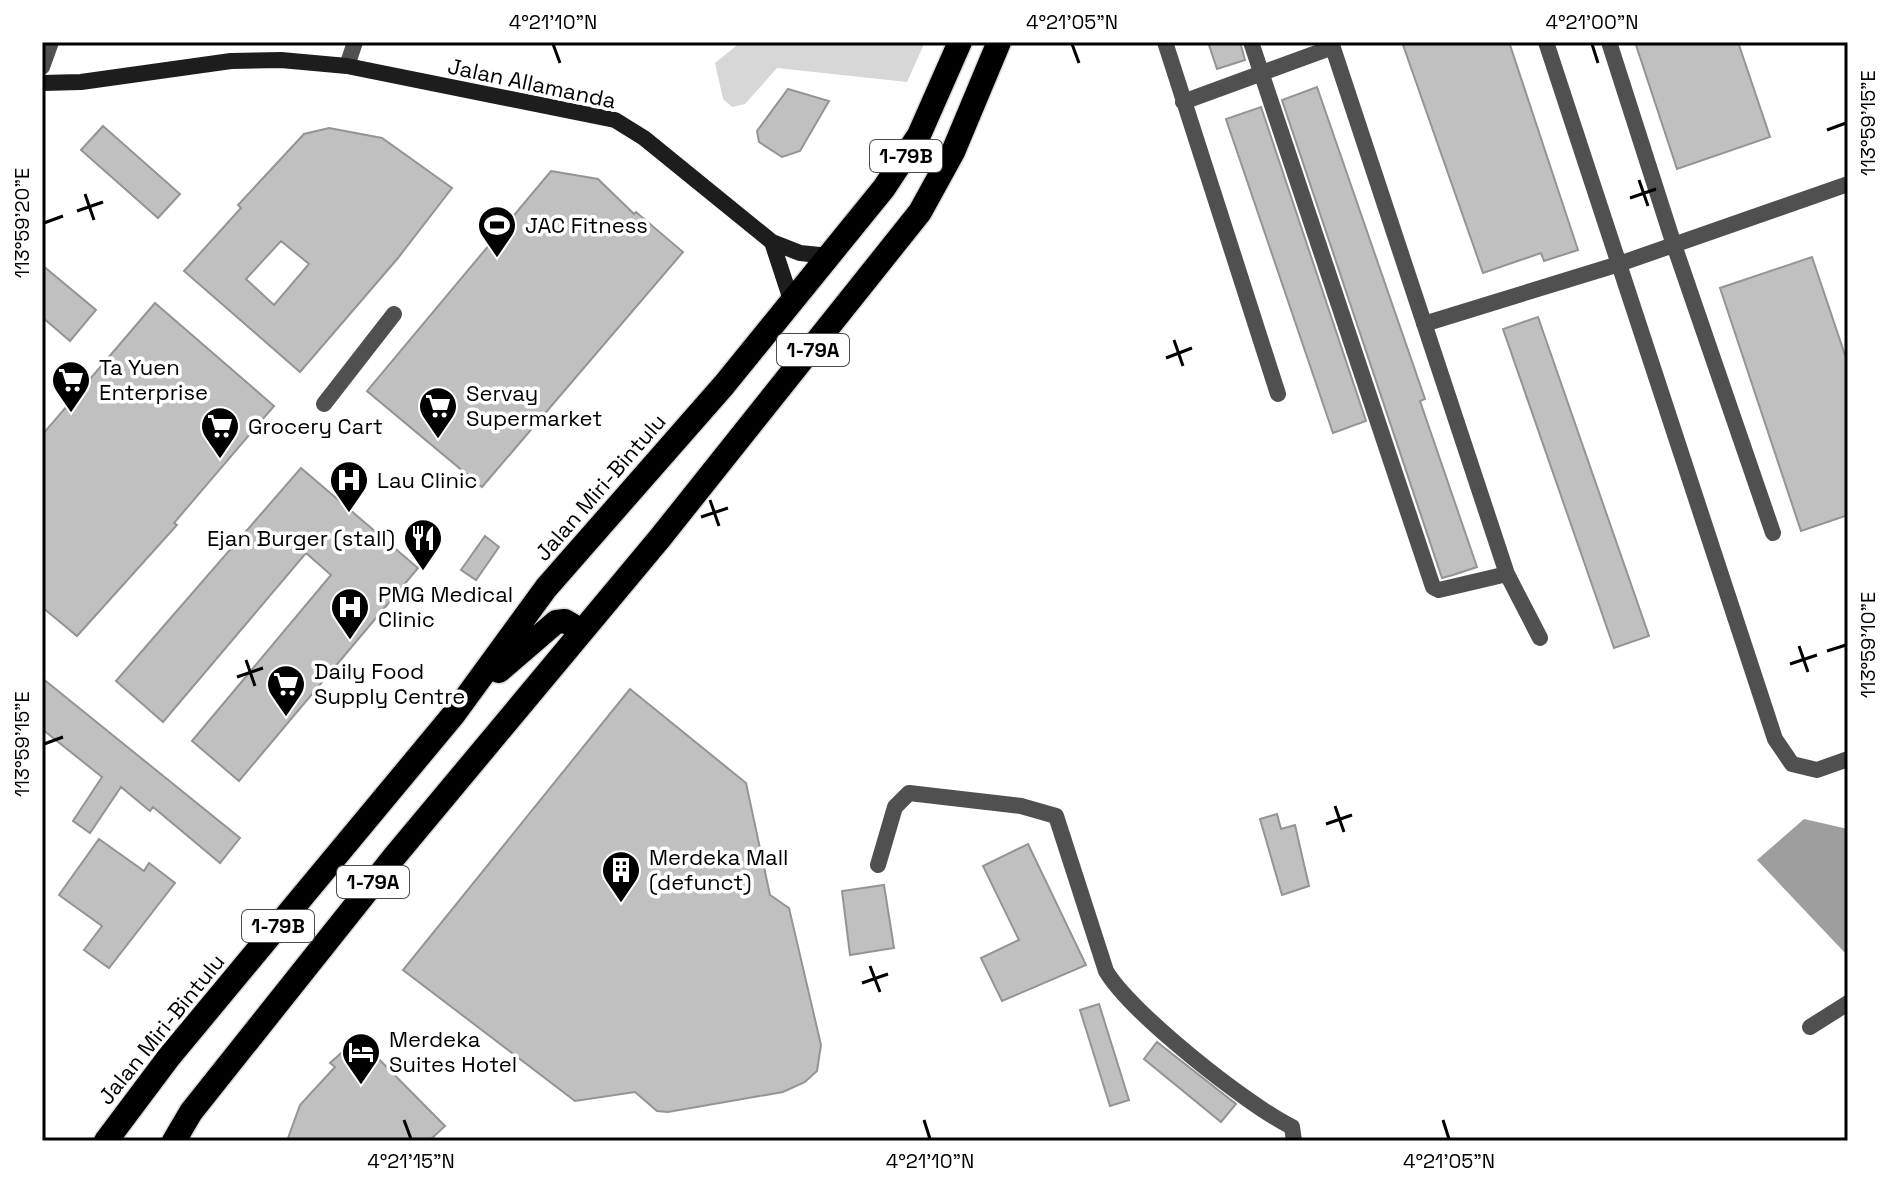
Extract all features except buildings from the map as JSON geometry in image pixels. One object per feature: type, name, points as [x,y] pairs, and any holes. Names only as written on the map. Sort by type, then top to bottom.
[{"type":"highway","name":"Jalan Miri-Bintulu","points":[[106,1141],[169,1057],[454,714],[546,588],[792,303],[884,188],[919,135],[960,42]]},
{"type":"highway","name":"1-79A","points":[[174,1141],[191,1112],[394,857],[820,342],[920,212],[953,152],[999,42]]},
{"type":"highway","points":[[454,714],[546,627],[565,621],[582,631]]},
{"type":"street","points":[[42,67],[51,42]]},
{"type":"street","points":[[347,66],[355,42]]},
{"type":"street","points":[[1165,42],[1278,394]]},
{"type":"street","points":[[1251,42],[1433,587],[1439,590],[1507,574]]},
{"type":"street","points":[[1546,42],[1775,739],[1792,764],[1817,770],[1848,759]]},
{"type":"street","points":[[1609,42],[1674,245],[1773,533]]},
{"type":"street","points":[[1183,102],[1261,75],[1332,44],[1507,574],[1540,638]]},
{"type":"street","name":"Jalan Allamanda","points":[[42,83],[81,82],[242,61],[347,66],[615,120],[644,138],[772,242],[800,253],[829,256]]},
{"type":"street","points":[[1424,324],[1619,264],[1848,184]]},
{"type":"street","points":[[772,242],[792,303]]},
{"type":"street","points":[[324,404],[394,314]]},
{"type":"street","points":[[878,865],[895,807],[909,793],[1021,806],[1056,816],[1106,971],[1117,990],[1169,1037],[1265,1111],[1292,1127],[1294,1141]]},
{"type":"street","points":[[1810,1027],[1848,1003]]},
{"type":"shaded area","points":[[741,42],[925,42],[907,82],[777,68],[745,104],[732,107],[723,99],[715,63]]},
{"type":"shaded area","points":[[1804,819],[1848,829],[1846,954],[1757,860]]},
{"type":"place","name":"JAC Fitness","points":[[497,259]]},
{"type":"place","name":"Ta Yuen Enterprise","points":[[71,414]]},
{"type":"place","name":"Servay Supermarket","points":[[438,440]]},
{"type":"place","name":"Grocery Cart","points":[[220,460]]},
{"type":"place","name":"Lau Clinic","points":[[349,514]]},
{"type":"place","name":"Ejan Burger (stall)","points":[[423,572]]},
{"type":"place","name":"PMG Medical Clinic","points":[[350,641]]},
{"type":"place","name":"Daily Food Supply Centre","points":[[286,718]]},
{"type":"place","name":"Merdeka Mall (defunct)","points":[[621,904]]},
{"type":"place","name":"Merdeka Suites Hotel","points":[[361,1086]]}]
